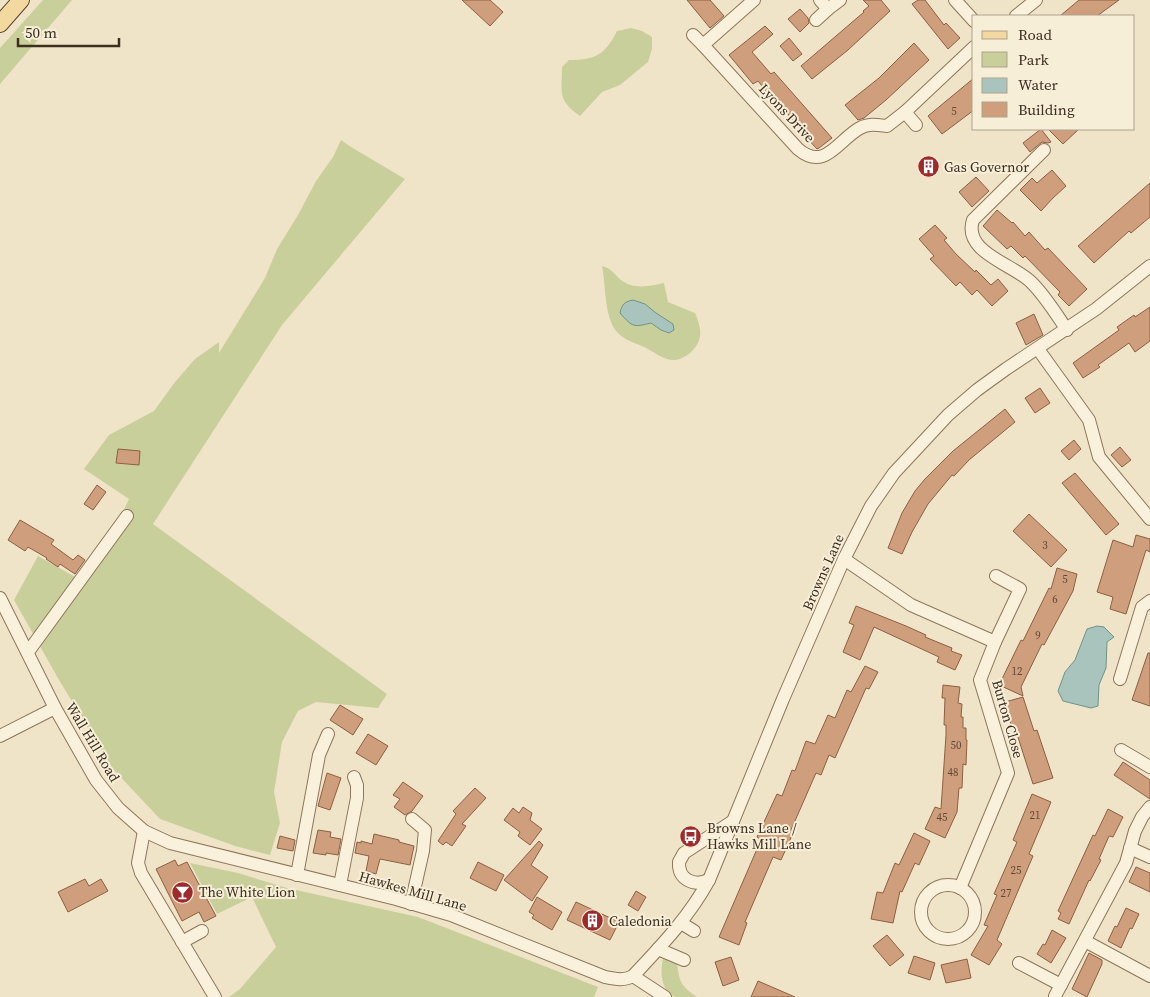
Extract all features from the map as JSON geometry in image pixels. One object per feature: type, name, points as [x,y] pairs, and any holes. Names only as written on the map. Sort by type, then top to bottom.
[{"type":"main road","points":[[0,24],[21,0]]},
{"type":"street","points":[[703,45],[754,0]]},
{"type":"street","points":[[816,20],[824,5],[840,0]]},
{"type":"street","points":[[955,0],[972,19]]},
{"type":"street","points":[[1017,15],[1036,0]]},
{"type":"street","name":"Lyons Drive","points":[[693,35],[806,156],[816,158],[827,154],[860,127],[871,124],[887,126],[904,112]]},
{"type":"street","points":[[916,125],[904,112],[972,49]]},
{"type":"street","points":[[1044,150],[973,220],[972,231],[976,240],[992,257],[1031,281],[1067,330]]},
{"type":"street","name":"Browns Lane","points":[[633,976],[681,923],[684,909],[708,880],[783,699],[844,559],[871,506],[894,473],[948,415],[977,390],[1096,310],[1150,266]]},
{"type":"street","points":[[1038,349],[1089,420],[1099,457],[1150,519]]},
{"type":"street","points":[[28,652],[127,516]]},
{"type":"street","points":[[844,559],[911,605],[995,642]]},
{"type":"street","name":"Burton Close","points":[[960,888],[1008,773],[980,680],[1020,588],[996,576]]},
{"type":"street","name":"Wall Hill Road","points":[[0,598],[55,708],[96,780],[118,808],[144,831]]},
{"type":"street","points":[[1120,679],[1142,606],[1150,601]]},
{"type":"street","points":[[0,736],[55,708]]},
{"type":"street","points":[[297,875],[320,756],[328,734]]},
{"type":"street","points":[[1121,750],[1150,767]]},
{"type":"street","points":[[340,885],[357,798],[357,785],[354,777]]},
{"type":"street","points":[[1019,963],[1058,991],[1126,863],[1135,831],[1150,807]]},
{"type":"street","points":[[411,904],[425,840],[424,827],[412,819]]},
{"type":"street","points":[[708,880],[698,883],[687,880],[681,874],[679,862],[684,853],[733,822]]},
{"type":"street","points":[[144,831],[138,863],[141,873],[215,997]]},
{"type":"street","name":"Hawkes Mill Lane","points":[[144,831],[170,843],[340,885],[451,915],[604,976],[621,980],[633,976]]},
{"type":"street","points":[[1130,848],[1150,857]]},
{"type":"street","points":[[952,885],[960,888],[967,892],[974,904],[975,917],[972,926],[965,934],[955,938],[946,939],[934,935],[925,926],[922,918],[925,899],[932,891],[941,886],[952,885]]},
{"type":"street","points":[[681,923],[694,931]]},
{"type":"street","points":[[182,942],[202,931]]},
{"type":"street","points":[[1085,941],[1150,976]]},
{"type":"street","points":[[658,949],[684,960]]},
{"type":"street","points":[[633,976],[665,997]]},
{"type":"green space","points":[[43,0],[72,0],[0,84],[0,48]]},
{"type":"green space","points":[[631,28],[642,31],[652,37],[652,49],[648,62],[620,85],[602,92],[580,116],[567,105],[562,95],[562,67],[569,60],[586,59],[598,54],[608,46],[617,31]]},
{"type":"green space","points":[[341,140],[405,179],[282,325],[153,524],[387,694],[378,708],[316,702],[298,711],[282,742],[274,792],[280,823],[270,855],[235,846],[160,819],[113,769],[59,680],[14,600],[38,556],[77,578],[112,534],[129,499],[84,469],[109,435],[154,411],[195,359],[219,342],[219,353],[265,278],[277,249],[316,181],[333,157]]},
{"type":"green space","points":[[602,266],[608,268],[621,280],[631,285],[642,286],[664,283],[668,302],[695,313],[700,335],[694,349],[682,358],[671,360],[620,335],[610,318]]},
{"type":"green space","points":[[190,863],[238,873],[287,888],[418,917],[598,987],[594,997],[229,997],[240,989],[276,947],[252,897],[217,914]]},
{"type":"green space","points":[[664,954],[677,962],[682,983],[687,990],[697,997],[676,997],[666,990],[662,978]]},
{"type":"water","points":[[633,300],[645,304],[673,324],[674,330],[669,333],[651,323],[637,326],[631,324],[620,313],[624,304]]},
{"type":"water","points":[[1097,626],[1104,627],[1114,637],[1107,642],[1106,668],[1099,685],[1098,706],[1091,708],[1063,701],[1058,691],[1065,672],[1075,660],[1087,629]]},
{"type":"building","points":[[462,0],[490,0],[503,12],[490,26]]},
{"type":"building","points":[[687,0],[710,0],[724,16],[710,28]]},
{"type":"building","points":[[863,0],[881,0],[890,11],[848,50],[812,79],[801,66],[864,12],[869,6]]},
{"type":"building","points":[[918,0],[925,0],[944,25],[946,23],[960,38],[948,49],[912,4]]},
{"type":"building","points":[[1079,0],[1119,0],[1098,15],[1061,15]]},
{"type":"building","points":[[800,9],[808,18],[809,23],[800,32],[788,19]]},
{"type":"building","points":[[765,26],[773,34],[752,52],[771,74],[774,72],[832,138],[817,149],[777,100],[775,102],[758,81],[753,84],[729,55]]},
{"type":"building","points":[[789,38],[802,54],[793,61],[780,46]]},
{"type":"building","points":[[914,43],[929,60],[886,100],[864,118],[858,120],[845,105],[879,78]]},
{"type":"building","points":[[972,80],[972,112],[942,134],[928,116]]},
{"type":"building","points":[[1040,130],[1051,142],[1042,142],[1030,152],[1023,143]]},
{"type":"building","points":[[1049,130],[1078,130],[1063,144]]},
{"type":"building","points":[[1052,170],[1066,186],[1041,211],[1020,190],[1032,178],[1037,183]]},
{"type":"building","points":[[976,177],[989,191],[972,207],[959,192]]},
{"type":"building","points":[[1150,183],[1150,217],[1131,233],[1129,231],[1094,263],[1078,246]]},
{"type":"building","points":[[997,210],[1013,222],[1025,236],[1029,232],[1045,250],[1048,248],[1087,289],[1069,306],[1058,295],[1060,292],[1025,256],[1023,258],[1011,246],[1007,249],[983,226]]},
{"type":"building","points":[[935,225],[947,238],[944,240],[975,272],[976,270],[991,285],[998,279],[1008,291],[992,306],[977,290],[972,295],[960,282],[956,286],[930,259],[934,256],[919,239]]},
{"type":"building","points":[[1150,307],[1150,341],[1135,352],[1129,343],[1098,365],[1100,367],[1083,378],[1073,363],[1119,330],[1117,327]]},
{"type":"building","points":[[1034,314],[1043,335],[1026,345],[1016,323]]},
{"type":"building","points":[[1040,388],[1050,403],[1035,413],[1025,398]]},
{"type":"building","points":[[1005,409],[1015,422],[969,460],[954,476],[952,475],[928,504],[902,554],[888,548],[902,513],[915,491],[925,479],[953,451]]},
{"type":"building","points":[[1074,440],[1081,449],[1069,460],[1061,451]]},
{"type":"building","points":[[1120,447],[1131,460],[1122,467],[1111,455]]},
{"type":"building","points":[[118,449],[140,451],[139,465],[116,463]]},
{"type":"building","points":[[1075,473],[1119,524],[1106,535],[1062,483]]},
{"type":"building","points":[[97,485],[106,492],[93,510],[84,504]]},
{"type":"building","points":[[1029,514],[1067,550],[1051,567],[1013,531]]},
{"type":"building","points":[[20,520],[54,540],[51,544],[73,560],[78,555],[85,560],[75,574],[60,564],[58,567],[28,547],[25,551],[8,540]]},
{"type":"building","points":[[1136,535],[1150,539],[1150,552],[1146,550],[1126,614],[1110,609],[1113,597],[1097,592],[1113,540],[1133,547]]},
{"type":"building","points":[[1057,568],[1077,574],[1073,591],[1044,645],[1042,644],[1021,687],[1023,696],[999,685],[1049,588],[1051,589]]},
{"type":"building","points":[[856,606],[906,626],[926,635],[925,637],[952,648],[951,651],[962,655],[955,670],[937,662],[939,657],[874,627],[860,660],[843,652],[854,625],[849,623]]},
{"type":"building","points":[[1148,653],[1150,653],[1150,706],[1132,700]]},
{"type":"building","points":[[865,666],[878,672],[869,689],[866,688],[835,758],[829,755],[821,775],[816,773],[791,830],[794,831],[781,860],[773,857],[745,922],[747,923],[739,945],[719,937],[757,849],[755,848],[760,839],[757,837],[777,794],[782,796],[792,770],[795,771],[806,741],[815,744],[828,715],[835,718],[847,690],[851,692]]},
{"type":"building","points":[[943,685],[960,687],[958,703],[962,704],[961,717],[963,717],[963,728],[966,728],[967,740],[966,765],[963,764],[962,788],[959,788],[957,812],[945,838],[925,829],[935,807],[941,809],[946,735],[946,725],[944,725],[945,698],[942,698]]},
{"type":"building","points":[[1023,697],[1034,731],[1037,730],[1053,778],[1033,784],[1015,728],[1012,728],[1005,702]]},
{"type":"building","points":[[340,705],[363,719],[353,735],[330,720]]},
{"type":"building","points":[[368,734],[388,746],[376,765],[356,753]]},
{"type":"building","points":[[1123,762],[1150,780],[1150,799],[1114,775]]},
{"type":"building","points":[[327,773],[341,778],[330,810],[318,806]]},
{"type":"building","points":[[403,782],[423,796],[412,811],[405,815],[394,807],[400,799],[393,795]]},
{"type":"building","points":[[475,788],[486,798],[462,824],[466,826],[452,846],[446,842],[443,845],[438,841],[456,814],[453,811]]},
{"type":"building","points":[[1032,794],[1051,802],[1029,854],[1033,856],[997,940],[1002,944],[989,965],[971,955],[988,926],[984,925],[997,895],[994,894],[1017,842],[1013,840]]},
{"type":"building","points":[[523,807],[532,813],[530,820],[542,829],[530,845],[518,836],[520,832],[504,820],[513,808],[519,813]]},
{"type":"building","points":[[1108,809],[1123,817],[1113,837],[1109,836],[1099,859],[1101,860],[1089,880],[1069,924],[1058,919],[1061,913],[1058,911],[1093,835],[1095,836]]},
{"type":"building","points":[[318,830],[331,832],[330,837],[341,839],[338,855],[313,853]]},
{"type":"building","points":[[914,833],[930,841],[919,865],[915,863],[902,892],[900,891],[893,923],[871,919],[877,892],[883,893],[895,863],[899,865]]},
{"type":"building","points":[[374,834],[414,846],[410,865],[380,859],[376,874],[366,871],[369,856],[355,853],[357,842],[361,843],[361,841],[372,844]]},
{"type":"building","points":[[280,836],[295,840],[293,851],[277,848]]},
{"type":"building","points":[[539,841],[543,845],[531,865],[548,877],[532,901],[504,880]]},
{"type":"building","name":"The White Lion","points":[[175,860],[178,866],[187,862],[216,916],[204,922],[199,912],[182,921],[156,869]]},
{"type":"building","points":[[478,862],[504,875],[496,891],[470,878]]},
{"type":"building","points":[[1136,867],[1150,873],[1150,892],[1129,882]]},
{"type":"building","points":[[85,879],[89,886],[101,879],[108,891],[68,912],[58,892]]},
{"type":"building","points":[[636,891],[646,897],[638,911],[628,905]]},
{"type":"building","points":[[537,897],[562,912],[552,930],[532,918],[534,915],[529,912]]},
{"type":"building","name":"Caledonia","points":[[576,902],[619,922],[610,940],[567,920]]},
{"type":"building","points":[[1126,908],[1139,914],[1121,948],[1108,941]]},
{"type":"building","points":[[1052,930],[1066,938],[1051,963],[1037,954],[1043,944],[1045,945]]},
{"type":"building","points":[[887,935],[904,955],[890,966],[873,946]]},
{"type":"building","points":[[1089,953],[1102,960],[1102,964],[1087,997],[1072,989]]},
{"type":"building","points":[[914,956],[935,963],[930,980],[908,973]]},
{"type":"building","points":[[731,957],[739,980],[723,986],[715,962]]},
{"type":"building","points":[[967,959],[971,978],[946,983],[941,965]]},
{"type":"building","points":[[758,981],[795,997],[751,997]]},
{"type":"place","name":"Gas Governor","points":[[928,167]]},
{"type":"place","name":"Browns Lane / Hawks Mill Lane","points":[[691,836]]},
{"type":"place","name":"The White Lion","points":[[183,892]]},
{"type":"place","name":"Caledonia","points":[[593,921]]}]
